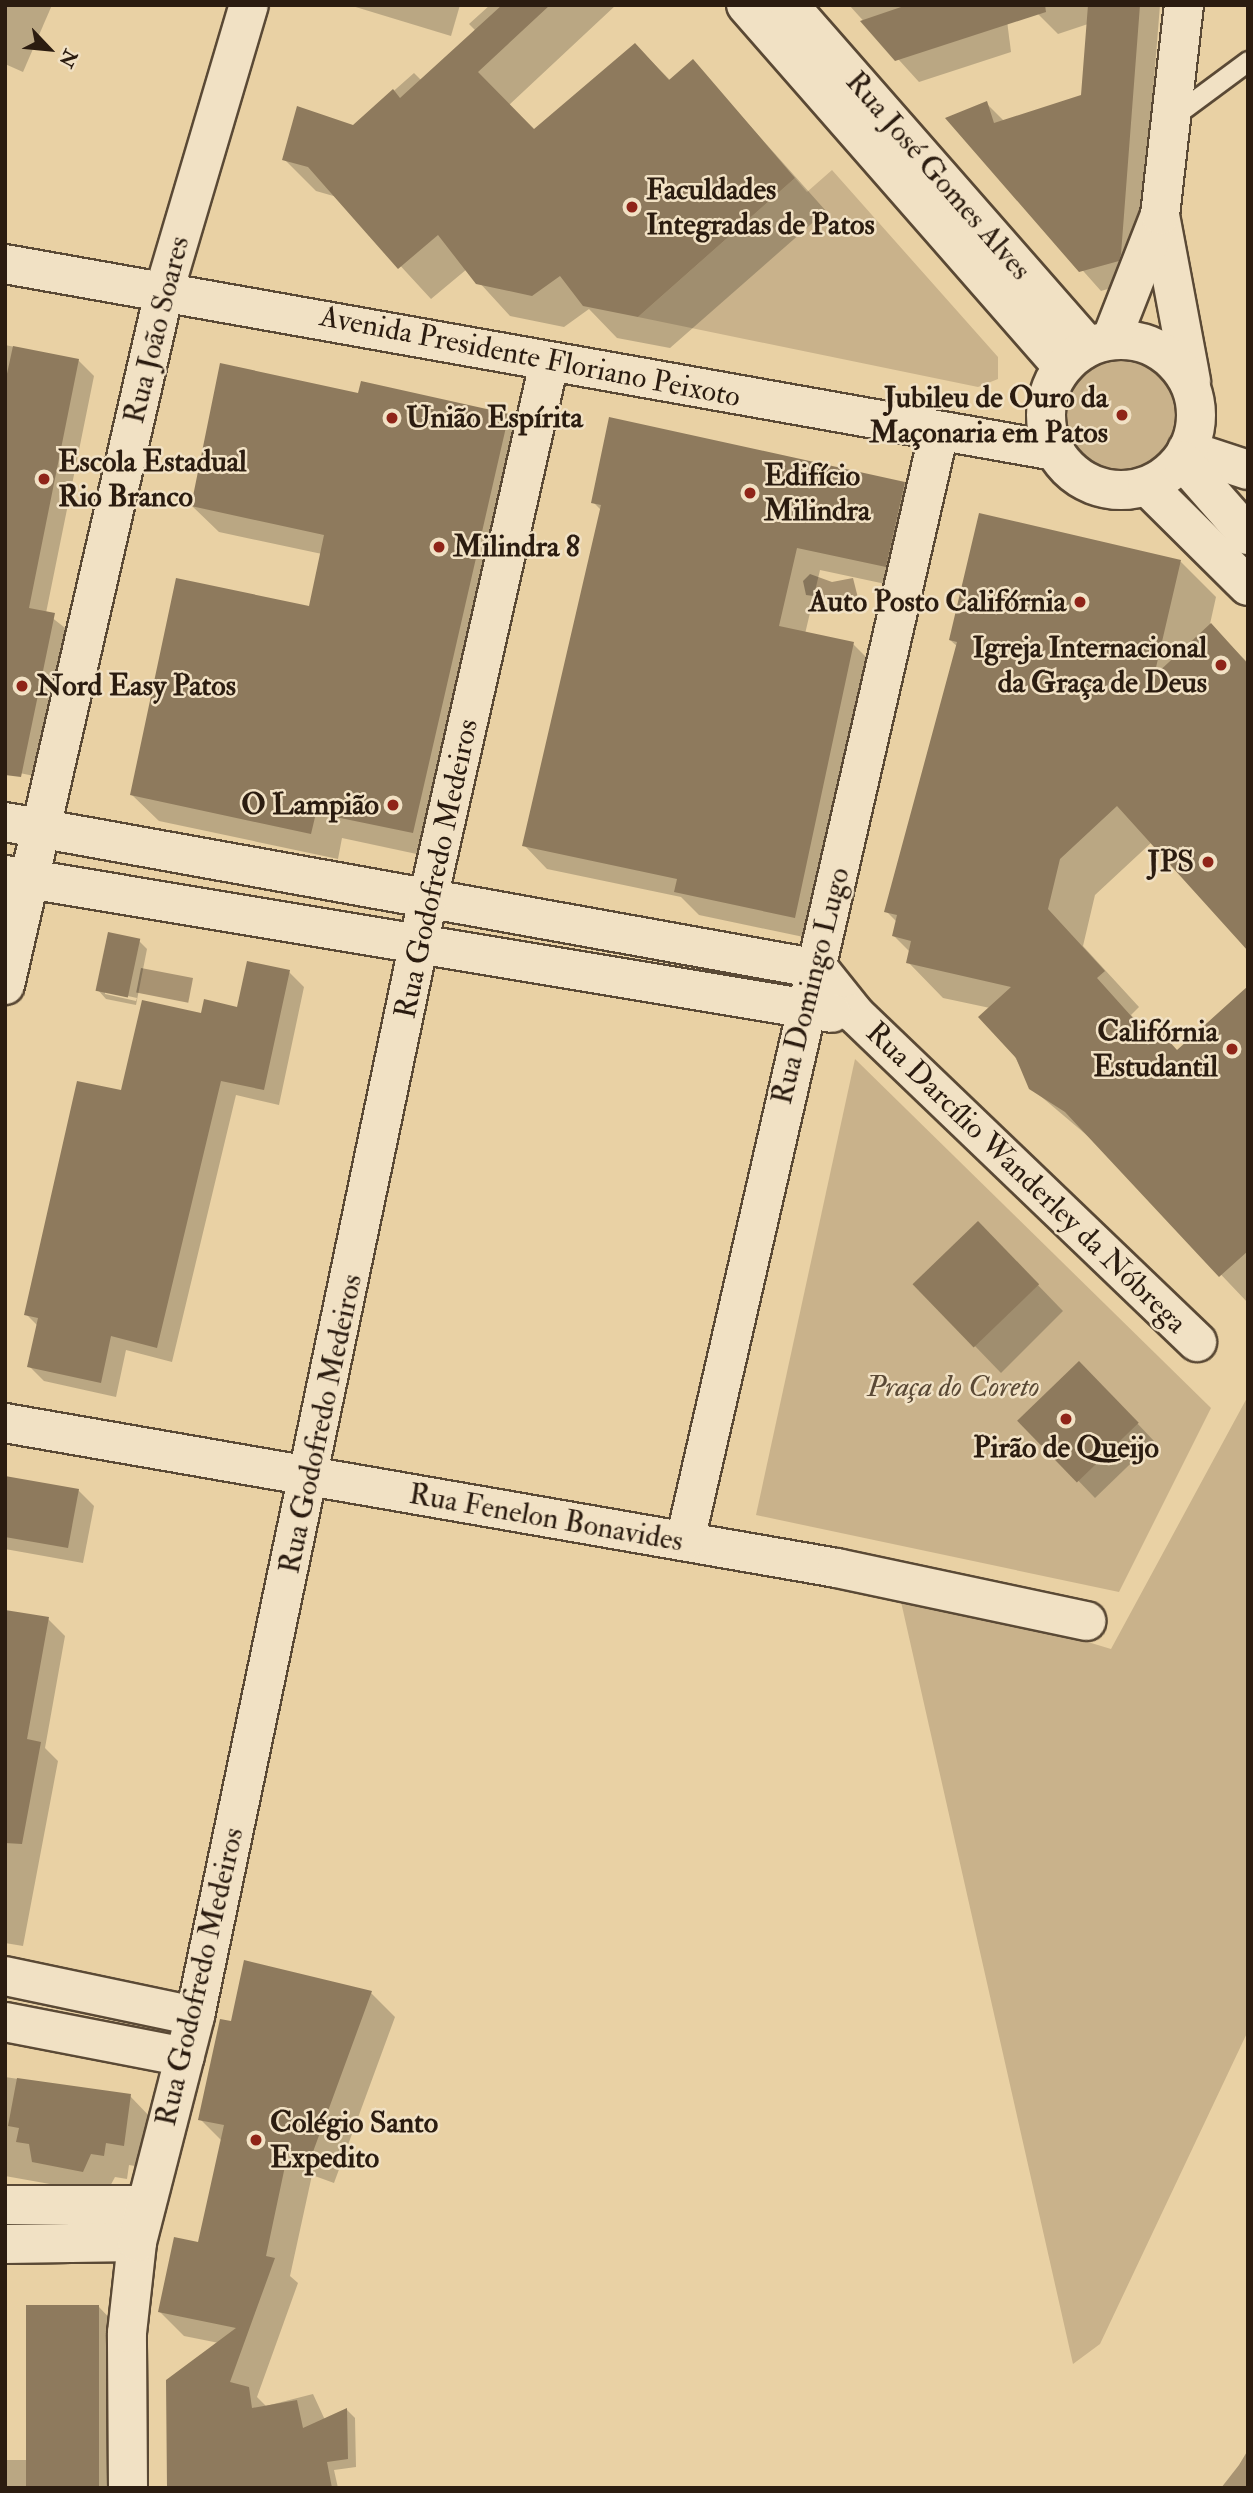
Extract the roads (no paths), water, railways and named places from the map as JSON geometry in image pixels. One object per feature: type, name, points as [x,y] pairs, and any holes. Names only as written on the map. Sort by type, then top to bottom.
[{"type":"street","name":"Rua João Soares","points":[[5,985],[21,825],[165,288],[248,5]]},
{"type":"street","name":"Rua José Gomes Alves","points":[[746,5],[1087,351]]},
{"type":"street","name":"Rua José Gomes Alves","points":[[789,5],[1087,351]]},
{"type":"street","points":[[1160,215],[1087,351],[1046,417],[1055,452],[1092,485],[1147,486],[1184,455],[1196,426],[1193,390],[1160,215],[1175,115],[1184,5]]},
{"type":"street","name":"Avenida Presidente Floriano Peixoto","points":[[5,264],[165,288],[549,363],[1055,452]]},
{"type":"street","points":[[1087,351],[1155,346],[1178,365],[1193,390]]},
{"type":"street","name":"Rua Godofredo Medeiros","points":[[128,2488],[127,2333],[137,2242],[195,2016],[421,948],[428,899],[549,363]]},
{"type":"street","name":"Rua Domingo Lugo","points":[[685,1541],[778,1114],[819,969],[939,432]]},
{"type":"street","points":[[1184,455],[1248,470]]},
{"type":"street","points":[[1184,455],[1248,535]]},
{"type":"street","points":[[1147,486],[1248,586]]},
{"type":"street","points":[[21,825],[819,969]]},
{"type":"street","name":"Rua Darcílio Wanderley da Nóbrega","points":[[17,877],[806,1013],[855,1014]]},
{"type":"street","name":"Rua Darcílio Wanderley da Nóbrega","points":[[819,969],[855,1014],[1197,1342]]},
{"type":"street","name":"Rua Fenelon Bonavides","points":[[5,1423],[685,1541],[1086,1621]]},
{"type":"street","points":[[5,1976],[195,2016]]},
{"type":"street","points":[[5,2022],[185,2057]]},
{"type":"street","points":[[5,2205],[145,2204]]},
{"type":"street","points":[[5,2244],[137,2242]]},
{"type":"lane","points":[[1175,115],[1248,61]]},
{"type":"place","name":"Faculdades Integradas de Patos","points":[[632,207]]},
{"type":"place","name":"Jubileu de Ouro da Maçonaria em Patos","points":[[1122,415]]},
{"type":"place","name":"União Espírita","points":[[392,418]]},
{"type":"place","name":"Escola Estadual Rio Branco","points":[[44,479]]},
{"type":"place","name":"Edifício Milindra","points":[[750,493]]},
{"type":"place","name":"Milindra 8","points":[[439,547]]},
{"type":"place","name":"Auto Posto Califórnia","points":[[1080,602]]},
{"type":"place","name":"Igreja Internacional da Graça de Deus","points":[[1221,665]]},
{"type":"place","name":"Nord Easy Patos","points":[[22,686]]},
{"type":"place","name":"O Lampião","points":[[393,805]]},
{"type":"place","name":"JPS","points":[[1208,862]]},
{"type":"place","name":"Califórnia Estudantil","points":[[1232,1049]]},
{"type":"place","name":"Pirão de Queijo","points":[[1066,1419]]},
{"type":"place","name":"Colégio Santo Expedito","points":[[256,2140]]},
{"type":"park label","name":"Praça do Coreto","points":[[953,1387]]}]
